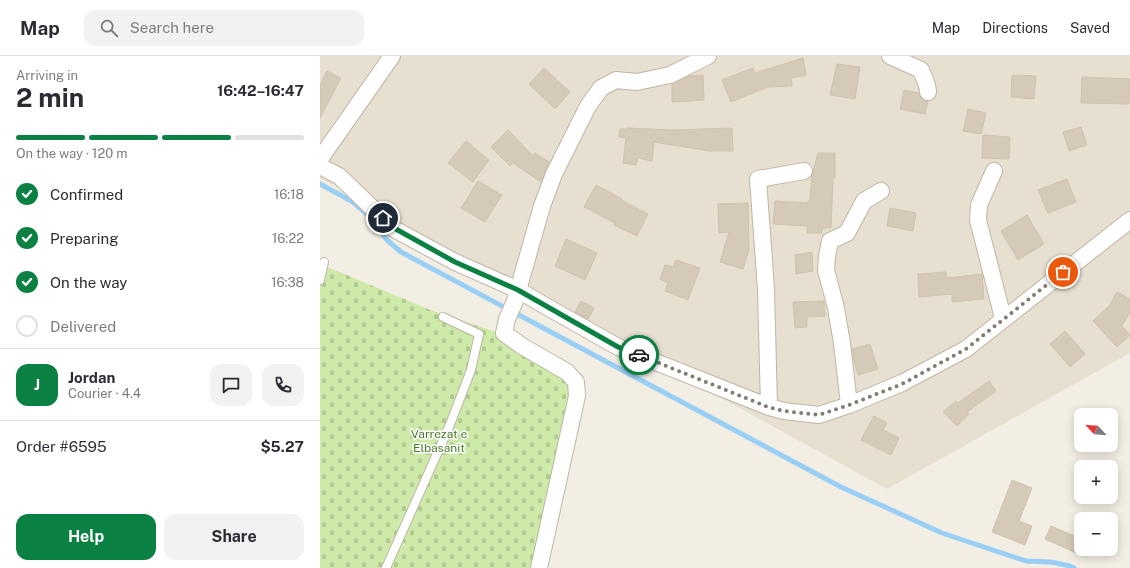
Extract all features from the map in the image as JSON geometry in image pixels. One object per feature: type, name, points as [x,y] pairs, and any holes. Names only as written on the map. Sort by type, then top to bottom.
[{"type":"street","points":[[320,160],[392,56]]},
{"type":"street","points":[[539,568],[577,396],[576,382],[567,372],[522,346],[504,333],[507,319],[517,295],[542,206],[554,174],[588,106],[601,88],[616,80],[637,82],[670,75],[708,56]]},
{"type":"street","points":[[890,56],[921,70],[928,92]]},
{"type":"street","points":[[320,166],[339,176],[394,228],[517,295],[618,347],[768,407],[784,411],[819,415],[902,384],[966,349],[1003,318],[1130,220]]},
{"type":"street","points":[[768,407],[766,289],[758,179],[804,170]]},
{"type":"street","points":[[994,171],[979,205],[978,220],[1003,318]]},
{"type":"street","points":[[849,405],[842,343],[836,308],[826,270],[827,256],[830,241],[848,233],[864,201],[881,192]]},
{"type":"lane","points":[[320,280],[324,262]]},
{"type":"lane","points":[[386,568],[449,427],[471,370],[479,334],[443,317]]},
{"type":"shaded area","points":[[320,56],[1130,56],[1130,353],[887,489],[320,178]]},
{"type":"green space","name":"Varrezat e Elbasanit","points":[[320,264],[433,311],[496,332],[574,384],[534,568],[320,568]]},
{"type":"building","points":[[803,58],[806,75],[791,78],[792,86],[768,87],[731,102],[722,80],[753,68],[755,73]]},
{"type":"building","points":[[837,64],[860,67],[855,99],[830,95]]},
{"type":"building","points":[[544,68],[570,92],[555,109],[529,84]]},
{"type":"building","points":[[327,71],[341,78],[320,118],[320,85]]},
{"type":"building","points":[[703,75],[704,100],[672,102],[672,84],[689,76]]},
{"type":"building","points":[[1012,75],[1036,76],[1034,99],[1011,97]]},
{"type":"building","points":[[1082,77],[1130,79],[1129,104],[1081,103]]},
{"type":"building","points":[[904,90],[919,93],[921,98],[928,101],[925,114],[900,109]]},
{"type":"building","points":[[968,109],[986,113],[981,134],[963,131]]},
{"type":"building","points":[[1081,127],[1087,145],[1069,151],[1063,132]]},
{"type":"building","points":[[732,128],[733,151],[709,151],[654,142],[652,161],[638,158],[636,165],[623,163],[626,138],[619,137],[620,129],[672,130]]},
{"type":"building","points":[[508,130],[533,156],[535,153],[549,162],[541,182],[513,163],[510,166],[491,147]]},
{"type":"building","points":[[983,135],[1010,137],[1009,159],[982,158]]},
{"type":"building","points":[[466,141],[489,160],[473,182],[448,163]]},
{"type":"building","points":[[818,153],[835,153],[835,178],[833,178],[831,228],[822,228],[822,233],[807,233],[807,226],[773,224],[775,201],[808,203],[808,201],[810,201],[812,176]]},
{"type":"building","points":[[1067,179],[1076,202],[1048,213],[1038,190]]},
{"type":"building","points":[[478,181],[502,195],[485,222],[461,208]]},
{"type":"building","points":[[596,185],[648,214],[637,236],[614,225],[615,223],[584,207]]},
{"type":"building","points":[[748,203],[749,250],[743,269],[720,262],[729,232],[719,233],[718,204]]},
{"type":"building","points":[[890,208],[916,213],[913,231],[887,226]]},
{"type":"building","points":[[1027,215],[1044,244],[1018,260],[1001,231]]},
{"type":"building","points":[[566,239],[597,253],[585,280],[555,266]]},
{"type":"building","points":[[812,252],[813,271],[796,274],[795,255]]},
{"type":"building","points":[[676,260],[700,268],[688,300],[665,291],[668,283],[660,279],[665,265],[673,267]]},
{"type":"building","points":[[946,272],[947,278],[982,274],[984,299],[952,302],[952,294],[919,297],[918,274]]},
{"type":"building","points":[[1117,292],[1130,299],[1130,312],[1122,326],[1130,335],[1117,347],[1093,321],[1109,306]]},
{"type":"building","points":[[581,301],[594,308],[588,319],[575,312]]},
{"type":"building","points":[[824,301],[825,316],[807,317],[807,327],[795,328],[793,302]]},
{"type":"building","points":[[1065,331],[1085,354],[1070,367],[1050,344]]},
{"type":"building","points":[[870,344],[878,369],[858,375],[852,349]]},
{"type":"building","points":[[989,381],[996,391],[967,412],[969,414],[957,426],[943,412],[956,401],[958,403]]},
{"type":"building","points":[[874,416],[887,423],[883,430],[899,438],[891,455],[861,440]]},
{"type":"building","points":[[1012,480],[1032,488],[1019,521],[1032,526],[1025,545],[992,532]]},
{"type":"building","points":[[1051,526],[1074,536],[1074,552],[1045,539]]},
{"type":"waterway","points":[[320,184],[353,202],[369,216],[387,240],[401,252],[841,487],[942,533],[1026,561],[1051,562],[1074,568]]},
{"type":"way so far","points":[[639,355],[768,407],[784,411],[819,415],[902,384],[966,349],[1003,318],[1063,272]]},
{"type":"route","points":[[383,218],[394,228],[455,262],[518,290],[618,347],[639,355]]}]
